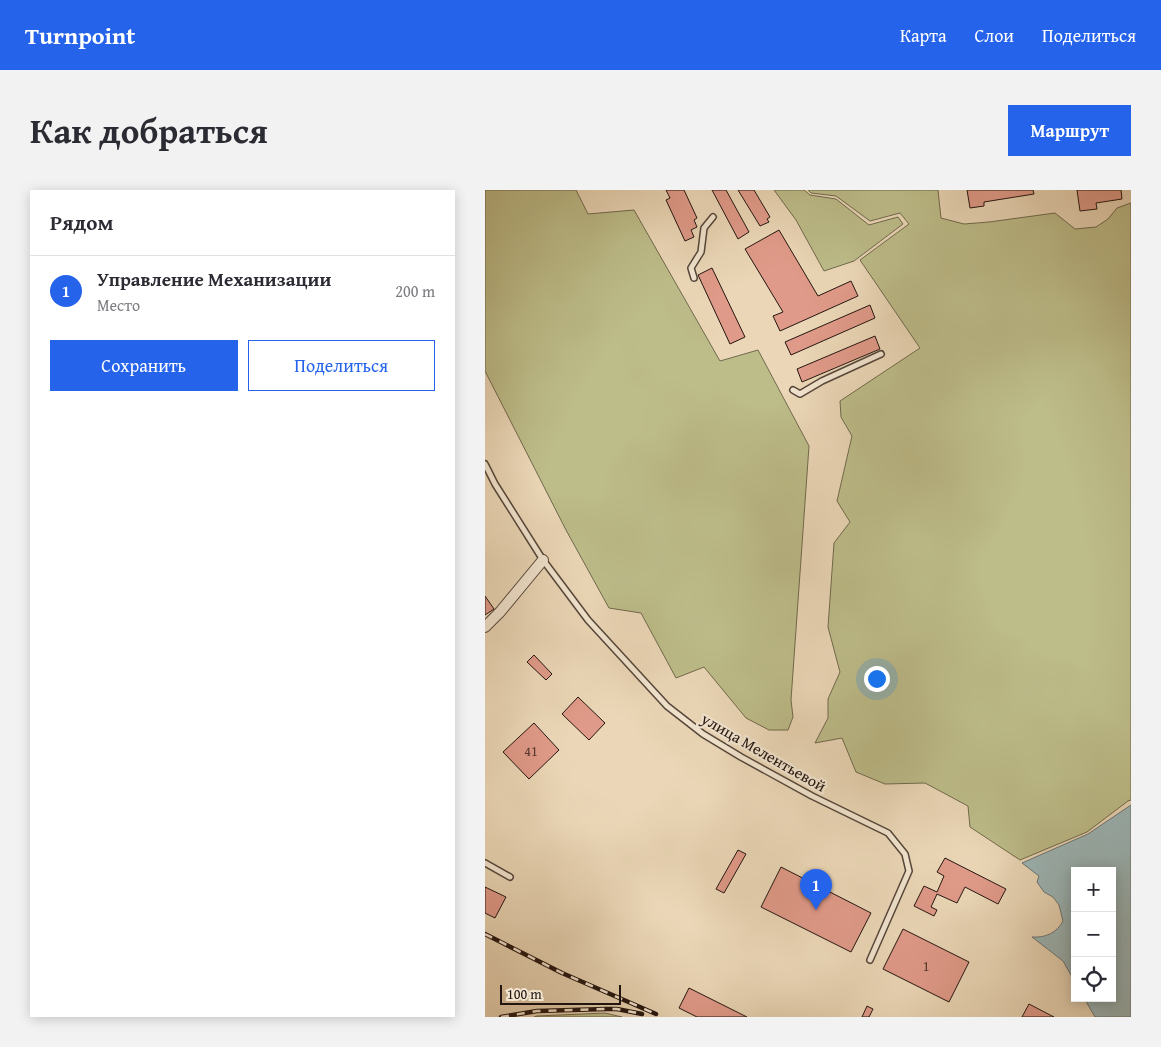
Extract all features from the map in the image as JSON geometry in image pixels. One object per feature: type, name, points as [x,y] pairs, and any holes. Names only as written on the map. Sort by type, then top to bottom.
[{"type":"street","points":[[485,627],[500,612],[543,560]]},
{"type":"lane","points":[[694,278],[691,268],[701,252],[704,228],[713,217]]},
{"type":"lane","points":[[793,390],[800,394],[822,381],[881,354]]},
{"type":"lane","name":"улица Мелентьевой","points":[[485,464],[495,484],[543,560],[600,634],[667,706],[703,734],[741,756],[812,796],[888,832],[905,854],[909,870],[870,960]]},
{"type":"lane","points":[[485,863],[510,877]]},
{"type":"green space","points":[[485,190],[576,190],[588,214],[634,210],[720,361],[758,350],[809,446],[791,700],[793,717],[788,730],[769,730],[746,718],[704,667],[676,678],[641,613],[609,608],[566,530],[485,371]]},
{"type":"green space","points":[[774,190],[804,190],[810,195],[836,199],[869,225],[898,217],[903,224],[854,261],[824,271],[796,220]]},
{"type":"green space","points":[[808,190],[938,190],[941,218],[964,224],[1055,213],[1075,229],[1096,227],[1108,219],[1117,208],[1131,203],[1131,800],[1087,832],[1020,860],[970,827],[968,806],[925,783],[885,784],[856,772],[842,738],[815,743],[828,718],[828,699],[840,672],[828,627],[834,543],[850,522],[837,501],[852,436],[841,417],[840,401],[920,348],[860,260],[909,224],[900,213],[870,221],[836,196],[811,193]]},
{"type":"green space","points":[[605,1013],[622,1017],[534,1017],[537,1016]]},
{"type":"water","points":[[1131,805],[1131,1017],[1095,1017],[1086,1002],[1116,1002],[1116,867],[1071,867],[1071,975],[1063,961],[1032,937],[1050,934],[1063,921],[1059,905],[1053,897],[1044,892],[1037,882],[1039,876],[1022,863],[1088,834]]},
{"type":"building","points":[[666,190],[684,190],[697,218],[694,220],[697,227],[691,230],[694,237],[685,241],[666,200],[670,198]]},
{"type":"building","points":[[712,190],[726,190],[749,232],[738,239]]},
{"type":"building","points":[[738,190],[754,190],[770,217],[767,219],[769,222],[760,226]]},
{"type":"building","points":[[967,190],[1033,190],[1034,194],[984,202],[984,206],[970,208]]},
{"type":"building","points":[[1077,190],[1121,190],[1122,199],[1096,203],[1097,209],[1080,211]]},
{"type":"building","points":[[779,230],[818,296],[851,281],[858,296],[780,331],[773,316],[783,312],[745,249]]},
{"type":"building","points":[[712,268],[745,337],[730,344],[698,275]]},
{"type":"building","points":[[870,305],[875,318],[791,355],[785,342]]},
{"type":"building","points":[[875,336],[880,349],[802,382],[797,369]]},
{"type":"building","points":[[485,596],[494,609],[485,615]]},
{"type":"building","points":[[534,655],[552,674],[546,680],[527,662]]},
{"type":"building","points":[[578,697],[605,723],[589,740],[562,714]]},
{"type":"building","points":[[534,723],[559,750],[529,779],[503,752]]},
{"type":"building","points":[[738,850],[746,854],[724,893],[716,889]]},
{"type":"building","points":[[945,858],[1006,889],[998,904],[965,887],[957,903],[937,894],[931,907],[937,910],[934,916],[914,906],[924,886],[937,892],[944,876],[937,872]]},
{"type":"building","points":[[781,867],[871,913],[851,952],[761,907]]},
{"type":"building","points":[[485,887],[506,897],[495,918],[485,913]]},
{"type":"building","points":[[903,929],[969,962],[949,1002],[883,969]]},
{"type":"building","points":[[689,988],[747,1017],[697,1017],[679,1008]]},
{"type":"building","points":[[1029,1004],[1054,1017],[1022,1017]]},
{"type":"building","points":[[867,1006],[873,1009],[869,1017],[862,1017]]},
{"type":"railway","points":[[485,934],[562,973],[656,1014]]},
{"type":"railway","points":[[501,1017],[537,1011],[606,1009],[617,1009],[642,1014]]},
{"type":"place","name":"Управление Механизации","points":[[816,910]]}]
